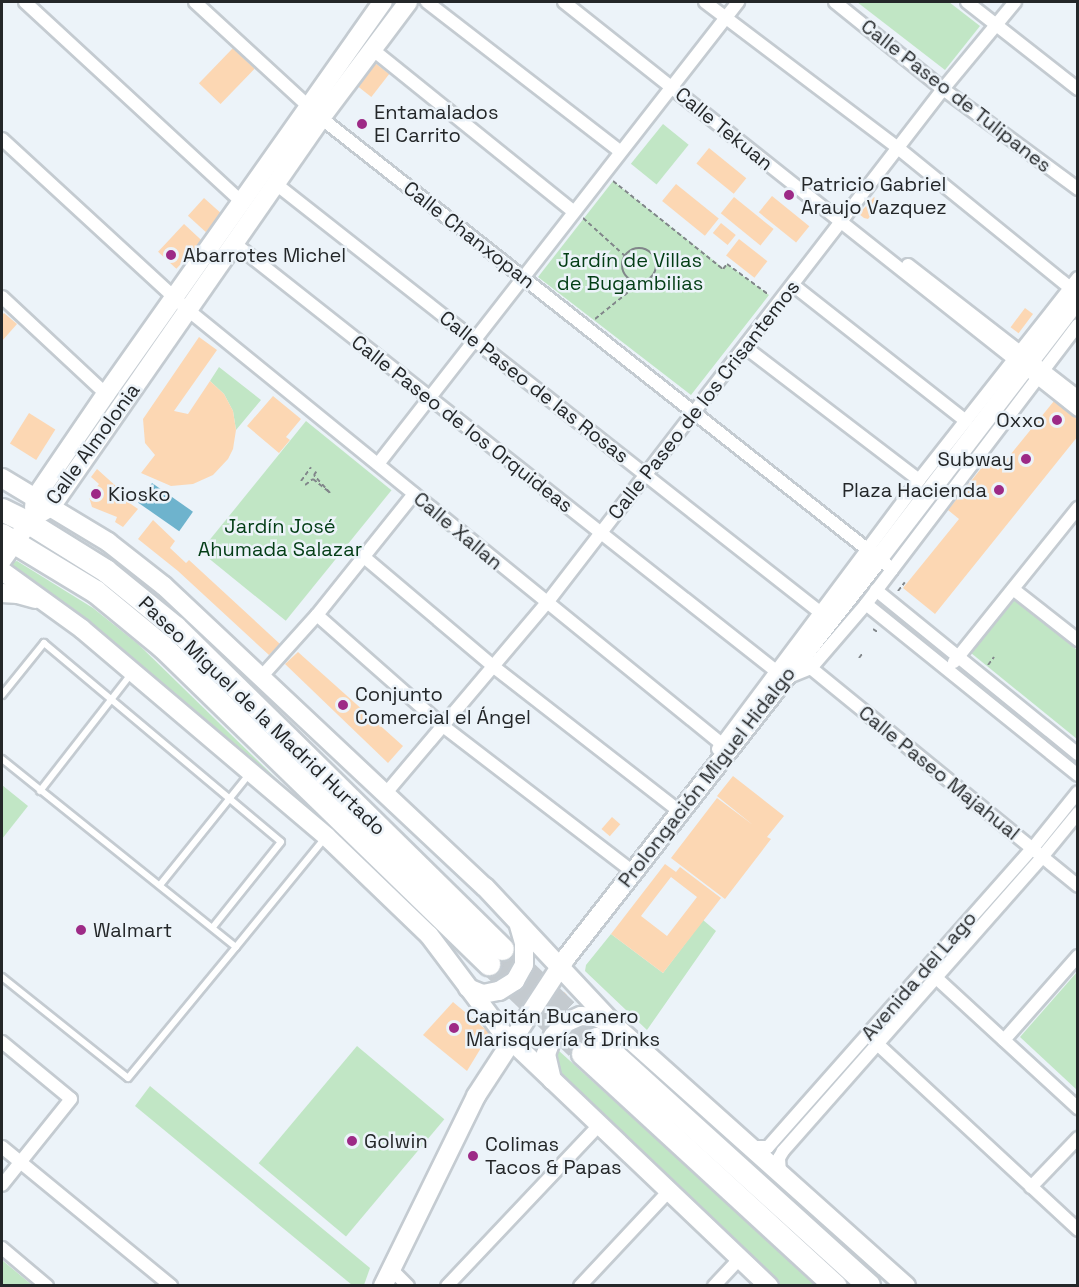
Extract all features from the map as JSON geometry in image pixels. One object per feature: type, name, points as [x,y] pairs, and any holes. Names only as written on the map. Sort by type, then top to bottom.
[{"type":"highway","name":"Paseo Miguel de la Madrid Hurtado","points":[[2,510],[30,520],[106,571],[176,628],[496,957],[163,647],[96,592],[8,538]]},
{"type":"highway","points":[[598,1040],[835,1286]]},
{"type":"highway","points":[[598,1040],[869,1286]]},
{"type":"street","points":[[25,2],[241,201]]},
{"type":"street","name":"Calle Chanxopan","points":[[195,2],[314,112],[880,558]]},
{"type":"street","name":"Calle Almolonia","points":[[43,502],[106,394],[241,201],[314,112],[372,49],[408,2]]},
{"type":"street","points":[[427,2],[620,151]]},
{"type":"street","name":"Calle Tekuan","points":[[564,2],[673,83]]},
{"type":"street","name":"Calle Tekuan","points":[[577,2],[673,83],[1028,364]]},
{"type":"street","points":[[705,2],[898,148],[1075,288]]},
{"type":"street","points":[[378,464],[523,277],[578,215],[620,151],[738,2]]},
{"type":"street","name":"Calle Paseo de Tulipanes","points":[[835,2],[943,89],[1077,189]]},
{"type":"street","points":[[967,2],[1077,89]]},
{"type":"street","name":"Calle Paseo de los Crisantemos","points":[[386,794],[546,604],[943,89],[1015,2]]},
{"type":"street","name":"Calle Almolonia","points":[[30,520],[188,310],[276,184],[376,4]]},
{"type":"street","points":[[372,49],[578,215]]},
{"type":"street","points":[[2,139],[174,298]]},
{"type":"street","name":"Calle Paseo de las Rosas","points":[[276,184],[821,613]]},
{"type":"street","name":"Calle Paseo de los Orquideas","points":[[234,243],[781,675]]},
{"type":"street","points":[[793,285],[966,421]]},
{"type":"street","name":"Prolongación Miguel Hidalgo","points":[[387,1277],[471,1106],[559,967],[781,675],[806,664],[880,558],[1028,364],[1075,288]]},
{"type":"street","points":[[2,297],[106,394]]},
{"type":"street","name":"Calle Xallan","points":[[174,298],[546,604],[725,747]]},
{"type":"street","points":[[806,664],[866,604],[876,590],[880,558],[919,480],[966,421],[1028,364],[1077,325]]},
{"type":"street","points":[[746,347],[919,480]]},
{"type":"street","points":[[1028,364],[1077,397]]},
{"type":"street","points":[[1028,364],[1077,410]]},
{"type":"street","points":[[2,478],[108,542],[164,586],[485,887],[559,967],[598,1040],[752,1147],[906,1286]]},
{"type":"street","points":[[262,676],[317,615],[414,494]]},
{"type":"street","points":[[948,670],[1076,514]]},
{"type":"street","points":[[2,560],[8,538],[30,520]]},
{"type":"street","points":[[364,557],[494,667],[682,807]]},
{"type":"street","points":[[781,675],[821,613],[880,558]]},
{"type":"street","points":[[2,571],[50,604],[327,837],[429,935],[511,1041],[769,1286]]},
{"type":"street","points":[[1013,589],[1077,640]]},
{"type":"street","points":[[876,590],[1077,754]]},
{"type":"street","points":[[2,594],[18,594],[50,604]]},
{"type":"street","points":[[866,604],[1077,775]]},
{"type":"street","points":[[317,615],[443,726],[632,871]]},
{"type":"street","name":"Calle Paseo Majahual","points":[[806,664],[1077,886]]},
{"type":"street","name":"Avenida del Lago","points":[[752,1147],[768,1147],[1032,849],[1077,792]]},
{"type":"street","name":"Avenida del Lago","points":[[780,1173],[779,1158],[783,1151],[1042,857],[1077,813]]},
{"type":"street","points":[[468,988],[483,994],[499,991],[515,981],[524,965],[524,943],[518,923]]},
{"type":"street","points":[[1004,1040],[1077,956]]},
{"type":"street","points":[[926,968],[1077,1108]]},
{"type":"street","points":[[552,1081],[546,1054],[553,1036],[565,1023],[581,1016],[596,1017],[598,1040]]},
{"type":"street","points":[[867,1035],[1077,1230]]},
{"type":"street","points":[[2,1042],[71,1099],[2,1185]]},
{"type":"street","points":[[835,1071],[846,1080]]},
{"type":"street","points":[[447,1286],[599,1125]]},
{"type":"street","points":[[1031,1187],[1077,1138]]},
{"type":"street","points":[[2,1147],[171,1286]]},
{"type":"street","points":[[580,1286],[668,1192]]},
{"type":"street","points":[[2,1248],[47,1286]]},
{"type":"street","points":[[714,1286],[740,1258]]},
{"type":"street","points":[[387,1277],[408,1286]]},
{"type":"lane","points":[[2,695],[44,643],[281,842],[213,927]]},
{"type":"lane","points":[[40,791],[132,673]]},
{"type":"lane","points":[[2,759],[236,946]]},
{"type":"lane","points":[[160,885],[250,773]]},
{"type":"lane","points":[[2,977],[128,1078],[327,837]]},
{"type":"path","points":[[613,181],[723,269],[727,264],[768,295]]},
{"type":"path","points":[[578,215],[625,256]]},
{"type":"path","points":[[594,320],[654,272],[654,256],[641,248],[630,250],[622,265],[626,276],[642,281]]},
{"type":"path","points":[[301,481],[311,467]]},
{"type":"path","points":[[305,485],[312,479],[330,493],[314,475],[316,472]]},
{"type":"path","points":[[894,596],[905,582]]},
{"type":"path","points":[[873,629],[879,633]]},
{"type":"path","points":[[859,658],[862,654]]},
{"type":"path","points":[[988,665],[994,657]]},
{"type":"green space","points":[[857,2],[949,2],[980,26],[945,70]]},
{"type":"green space","points":[[663,124],[689,145],[657,184],[631,164]]},
{"type":"green space","name":"Jardín de Villas de Bugambilias","points":[[613,181],[723,268],[727,264],[769,295],[691,395],[538,277]]},
{"type":"green space","points":[[219,367],[261,400],[236,430],[233,411],[224,394],[210,381]]},
{"type":"green space","name":"Jardín José Ahumada Salazar","points":[[306,421],[391,490],[286,621],[200,552]]},
{"type":"green space","points":[[17,561],[93,608],[138,644],[291,793],[187,715],[10,573],[8,563]]},
{"type":"green space","points":[[1015,599],[1077,650],[1077,739],[971,653]]},
{"type":"green space","points":[[2,785],[28,806],[2,839]]},
{"type":"green space","points":[[703,920],[716,931],[647,1030],[585,971],[586,965],[611,934],[663,973]]},
{"type":"green space","points":[[1077,972],[1077,1090],[1020,1037]]},
{"type":"green space","name":"Golwin","points":[[357,1046],[444,1119],[346,1236],[259,1163]]},
{"type":"green space","points":[[558,1050],[819,1285],[781,1285],[558,1077],[555,1056]]},
{"type":"green space","points":[[150,1086],[370,1268],[364,1285],[352,1285],[135,1106]]},
{"type":"green space","points":[[2,1260],[32,1285],[2,1285]]},
{"type":"water","points":[[152,483],[193,512],[179,531],[138,503]]},
{"type":"building","points":[[233,48],[255,69],[221,104],[199,83]]},
{"type":"building","points":[[375,63],[389,74],[371,97],[357,86]]},
{"type":"building","points":[[709,148],[746,178],[734,194],[696,164]]},
{"type":"building","points":[[676,184],[719,219],[705,236],[662,201]]},
{"type":"building","points":[[772,196],[809,226],[796,243],[759,212]]},
{"type":"building","points":[[734,197],[774,229],[760,245],[721,213]]},
{"type":"building","points":[[874,197],[881,203],[868,219],[864,218],[859,214]]},
{"type":"building","points":[[204,198],[222,214],[206,232],[188,216]]},
{"type":"building","points":[[721,223],[736,235],[728,245],[713,233]]},
{"type":"building","points":[[184,224],[202,241],[176,269],[158,252]]},
{"type":"building","points":[[739,239],[767,261],[754,278],[726,256]]},
{"type":"building","points":[[1025,308],[1033,314],[1019,333],[1011,327]]},
{"type":"building","points":[[4,313],[17,324],[2,341],[2,315]]},
{"type":"building","points":[[199,337],[217,350],[174,411],[188,414],[210,381],[224,394],[233,411],[236,430],[233,449],[228,459],[213,475],[193,484],[171,486],[141,473],[155,455],[145,443],[143,419]]},
{"type":"building","points":[[273,396],[301,419],[286,437],[290,440],[279,453],[247,426]]},
{"type":"building","name":"Plaza Hacienda","points":[[1054,401],[1078,420],[1078,436],[935,614],[903,588],[959,519],[948,510],[987,461],[998,470]]},
{"type":"building","points":[[29,413],[55,429],[36,460],[10,444]]},
{"type":"building","points":[[97,469],[118,488],[115,493],[138,509],[123,527],[115,522],[117,517],[92,507],[89,497],[99,484],[91,477]]},
{"type":"building","points":[[153,520],[175,541],[170,548],[186,563],[189,560],[280,644],[269,655],[178,571],[138,539]]},
{"type":"building","name":"Conjunto Comercial el Ángel","points":[[298,652],[403,746],[388,763],[285,664]]},
{"type":"building","points":[[733,776],[784,816],[767,837],[771,839],[725,899],[671,858],[717,798],[753,825],[717,796]]},
{"type":"building","points":[[612,817],[620,824],[610,836],[602,829]]},
{"type":"building","points":[[665,864],[676,872],[680,867],[721,898],[663,973],[611,934]],"holes":[[[671,877],[697,897],[667,936],[641,916]]]},
{"type":"building","points":[[564,992],[567,995],[550,1012],[547,1009]]},
{"type":"building","points":[[453,1002],[490,1033],[467,1071],[423,1035]]},
{"type":"tunnel","points":[[503,949],[597,1039]]},
{"type":"tunnel","points":[[489,964],[583,1054]]},
{"type":"place","name":"Entamalados El Carrito","points":[[362,124]]},
{"type":"place","name":"Patricio Gabriel Araujo Vazquez","points":[[789,195]]},
{"type":"place","name":"Abarrotes Michel","points":[[171,255]]},
{"type":"place","name":"Oxxo","points":[[1057,420]]},
{"type":"place","name":"Subway","points":[[1026,459]]},
{"type":"place","name":"Plaza Hacienda","points":[[999,490]]},
{"type":"place","name":"Kiosko","points":[[96,494]]},
{"type":"place","name":"Conjunto Comercial el Ángel","points":[[343,705]]},
{"type":"place","name":"Walmart","points":[[81,930]]},
{"type":"place","name":"Capitán Bucanero Marisquería & Drinks","points":[[454,1028]]},
{"type":"place","name":"Golwin","points":[[352,1141]]},
{"type":"place","name":"Colimas Tacos & Papas","points":[[473,1156]]}]
